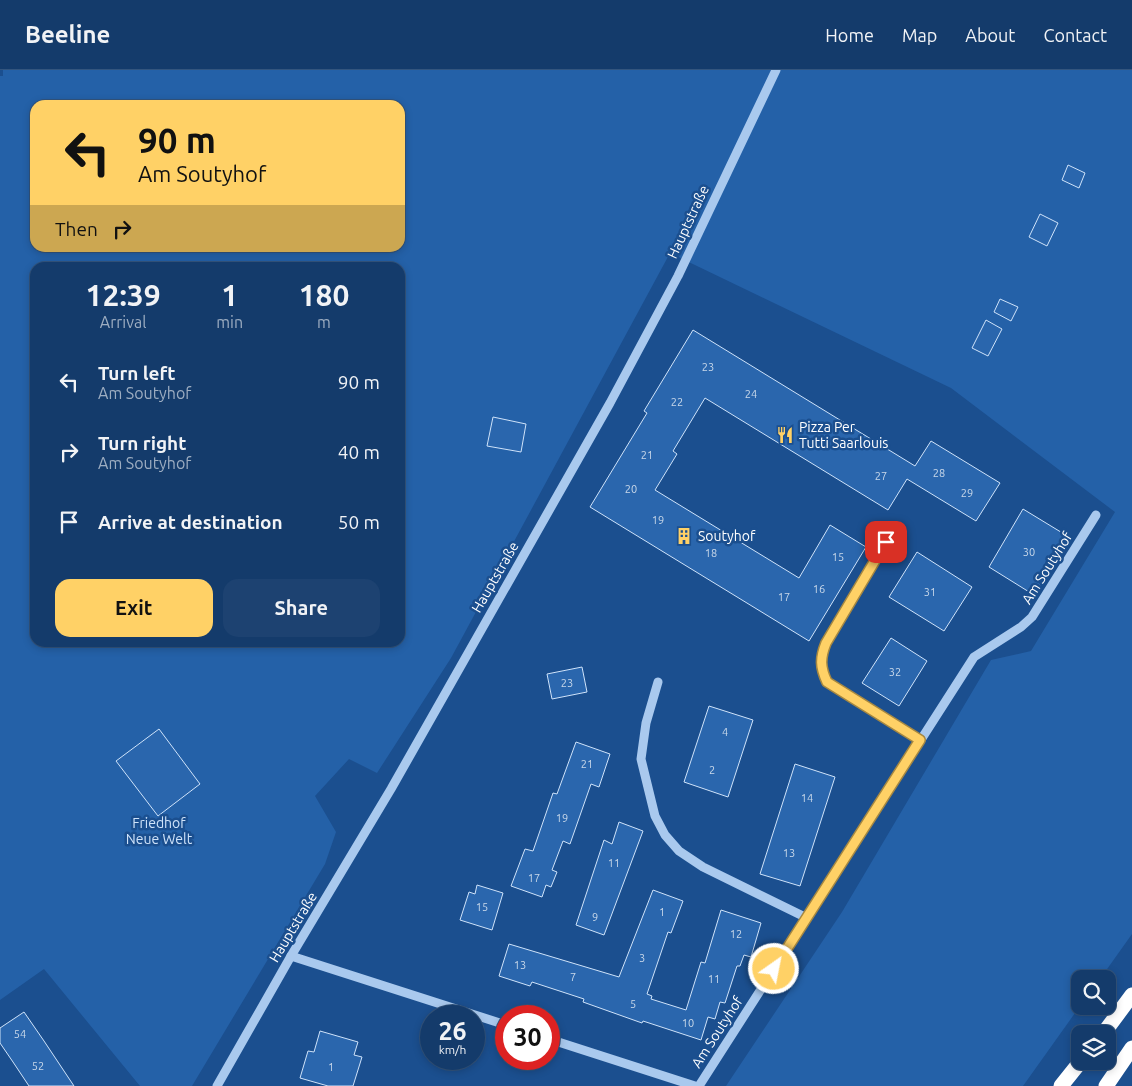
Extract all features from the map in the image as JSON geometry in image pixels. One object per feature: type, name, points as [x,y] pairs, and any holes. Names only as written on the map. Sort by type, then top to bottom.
[{"type":"highway","points":[[1110,1025],[1132,996]]},
{"type":"highway","points":[[1106,1086],[1132,1048]]},
{"type":"highway","points":[[1061,1086],[1074,1070]]},
{"type":"highway","points":[[1070,1086],[1081,1070]]},
{"type":"street","name":"Hauptstraße","points":[[217,1086],[291,956],[391,789],[610,403],[678,276],[776,70]]},
{"type":"street","name":"Am Soutyhof","points":[[560,1042],[697,1086],[974,657],[1021,627],[1032,617],[1096,515]]},
{"type":"street","points":[[895,526],[826,643],[820,656],[821,669],[827,682],[920,740]]},
{"type":"street","points":[[658,682],[646,723],[641,759],[655,816],[665,835],[679,851],[703,867],[807,918]]},
{"type":"street","points":[[291,956],[495,1021]]},
{"type":"green space","name":"Friedhof Neue Welt","points":[[3,70],[1132,70],[1132,934],[1106,970],[1071,970],[1071,1015],[1074,1015],[1023,1086],[726,1086],[842,912],[991,660],[1031,651],[1115,512],[951,388],[670,253],[451,658],[377,773],[349,759],[315,796],[336,832],[325,864],[192,1086],[140,1086],[44,969],[0,1000],[0,76],[3,76]]},
{"type":"building","points":[[1068,165],[1085,173],[1079,188],[1062,180]]},
{"type":"building","points":[[1040,214],[1058,223],[1047,246],[1029,237]]},
{"type":"building","points":[[1000,299],[1018,307],[1011,321],[994,312]]},
{"type":"building","points":[[986,320],[1002,329],[988,356],[972,348]]},
{"type":"building","points":[[693,330],[915,466],[931,441],[1000,483],[976,521],[907,479],[888,510],[705,398],[673,451],[677,454],[655,490],[799,578],[830,525],[866,547],[809,641],[590,507],[647,413],[644,411]]},
{"type":"building","points":[[493,417],[526,424],[521,452],[487,446]]},
{"type":"building","points":[[1023,509],[1069,537],[1034,595],[989,567]]},
{"type":"building","points":[[917,552],[972,587],[944,631],[889,597]]},
{"type":"building","points":[[891,638],[927,661],[899,706],[862,683]]},
{"type":"building","points":[[582,667],[587,692],[552,699],[547,674]]},
{"type":"building","points":[[709,706],[753,720],[728,797],[684,782]]},
{"type":"building","points":[[159,729],[200,784],[158,816],[116,761]]},
{"type":"building","points":[[576,742],[610,754],[599,787],[591,784],[570,844],[563,841],[552,870],[557,872],[551,887],[546,885],[542,897],[511,886],[525,849],[533,851],[553,793],[557,794]]},
{"type":"building","points":[[795,764],[835,777],[800,886],[760,874]]},
{"type":"building","points":[[619,822],[643,831],[604,935],[576,925],[604,840],[612,844]]},
{"type":"building","points":[[477,885],[503,893],[492,930],[460,920],[469,892],[475,894]]},
{"type":"building","points":[[653,890],[683,901],[671,933],[668,932],[647,994],[652,996],[651,999],[686,1010],[701,962],[705,963],[721,910],[761,923],[751,957],[744,955],[740,966],[737,966],[725,1003],[720,1002],[715,1019],[708,1017],[701,1040],[643,1021],[642,1023],[583,1002],[584,999],[532,982],[530,986],[499,976],[509,944],[619,977]]},
{"type":"building","points":[[24,1012],[74,1086],[29,1086],[0,1043],[0,1028]]},
{"type":"building","points":[[320,1031],[358,1042],[354,1055],[362,1057],[353,1086],[328,1086],[300,1078],[308,1051],[314,1052]]},
{"type":"place","name":"Pizza Per Tutti Saarlouis","points":[[785,435]]},
{"type":"place","name":"Soutyhof","points":[[684,536]]},
{"type":"route","points":[[774,969],[920,740],[827,682],[821,669],[820,656],[826,643],[886,542]]}]
